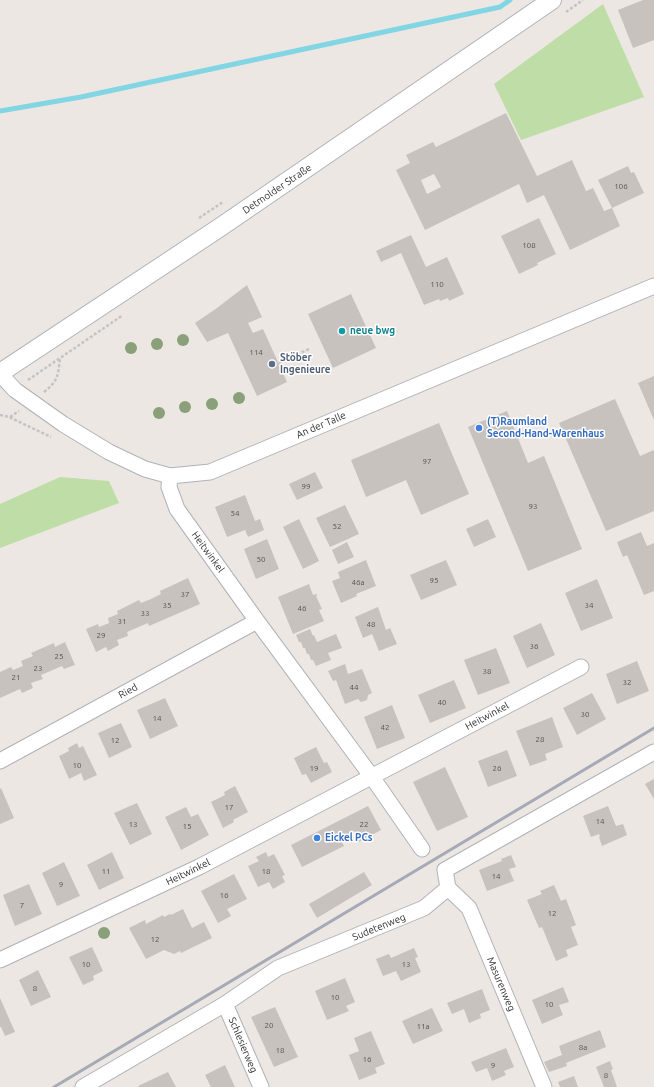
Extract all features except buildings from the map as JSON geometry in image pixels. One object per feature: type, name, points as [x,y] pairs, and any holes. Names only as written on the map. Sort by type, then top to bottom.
[{"type":"street","name":"Detmolder Straße","points":[[0,374],[220,228],[552,0]]},
{"type":"street","name":"An der Talle","points":[[0,374],[15,390],[63,424],[109,452],[145,469],[170,476],[210,472],[654,286]]},
{"type":"street","name":"Heitwinkel","points":[[170,476],[169,487],[177,509],[257,621],[372,777],[422,849]]},
{"type":"street","name":"Ried","points":[[0,761],[257,621]]},
{"type":"street","name":"Heitwinkel","points":[[0,960],[199,867],[581,667]]},
{"type":"street","points":[[448,888],[445,870],[654,752]]},
{"type":"street","name":"Sudetenweg","points":[[83,1087],[225,1004],[278,968],[424,908],[448,888]]},
{"type":"street","name":"Masurenweg","points":[[448,888],[469,908],[544,1087]]},
{"type":"street","name":"Schlesierweg","points":[[225,1004],[261,1087]]},
{"type":"path","points":[[279,363],[309,349]]},
{"type":"green space","points":[[603,4],[644,97],[521,140],[494,84]]},
{"type":"green space","points":[[60,477],[109,481],[119,503],[0,548],[0,504]]},
{"type":"waterway","points":[[0,111],[81,97],[500,7],[510,0]]},
{"type":"railway","points":[[54,1087],[654,728]]},
{"type":"place","name":"neue bwg","points":[[342,331]]},
{"type":"place","name":"Stöber Ingenieure","points":[[272,364]]},
{"type":"place","name":"(T)Raumland Second-Hand-Warenhaus","points":[[479,428]]},
{"type":"place","name":"Eickel PCs","points":[[317,838]]}]
